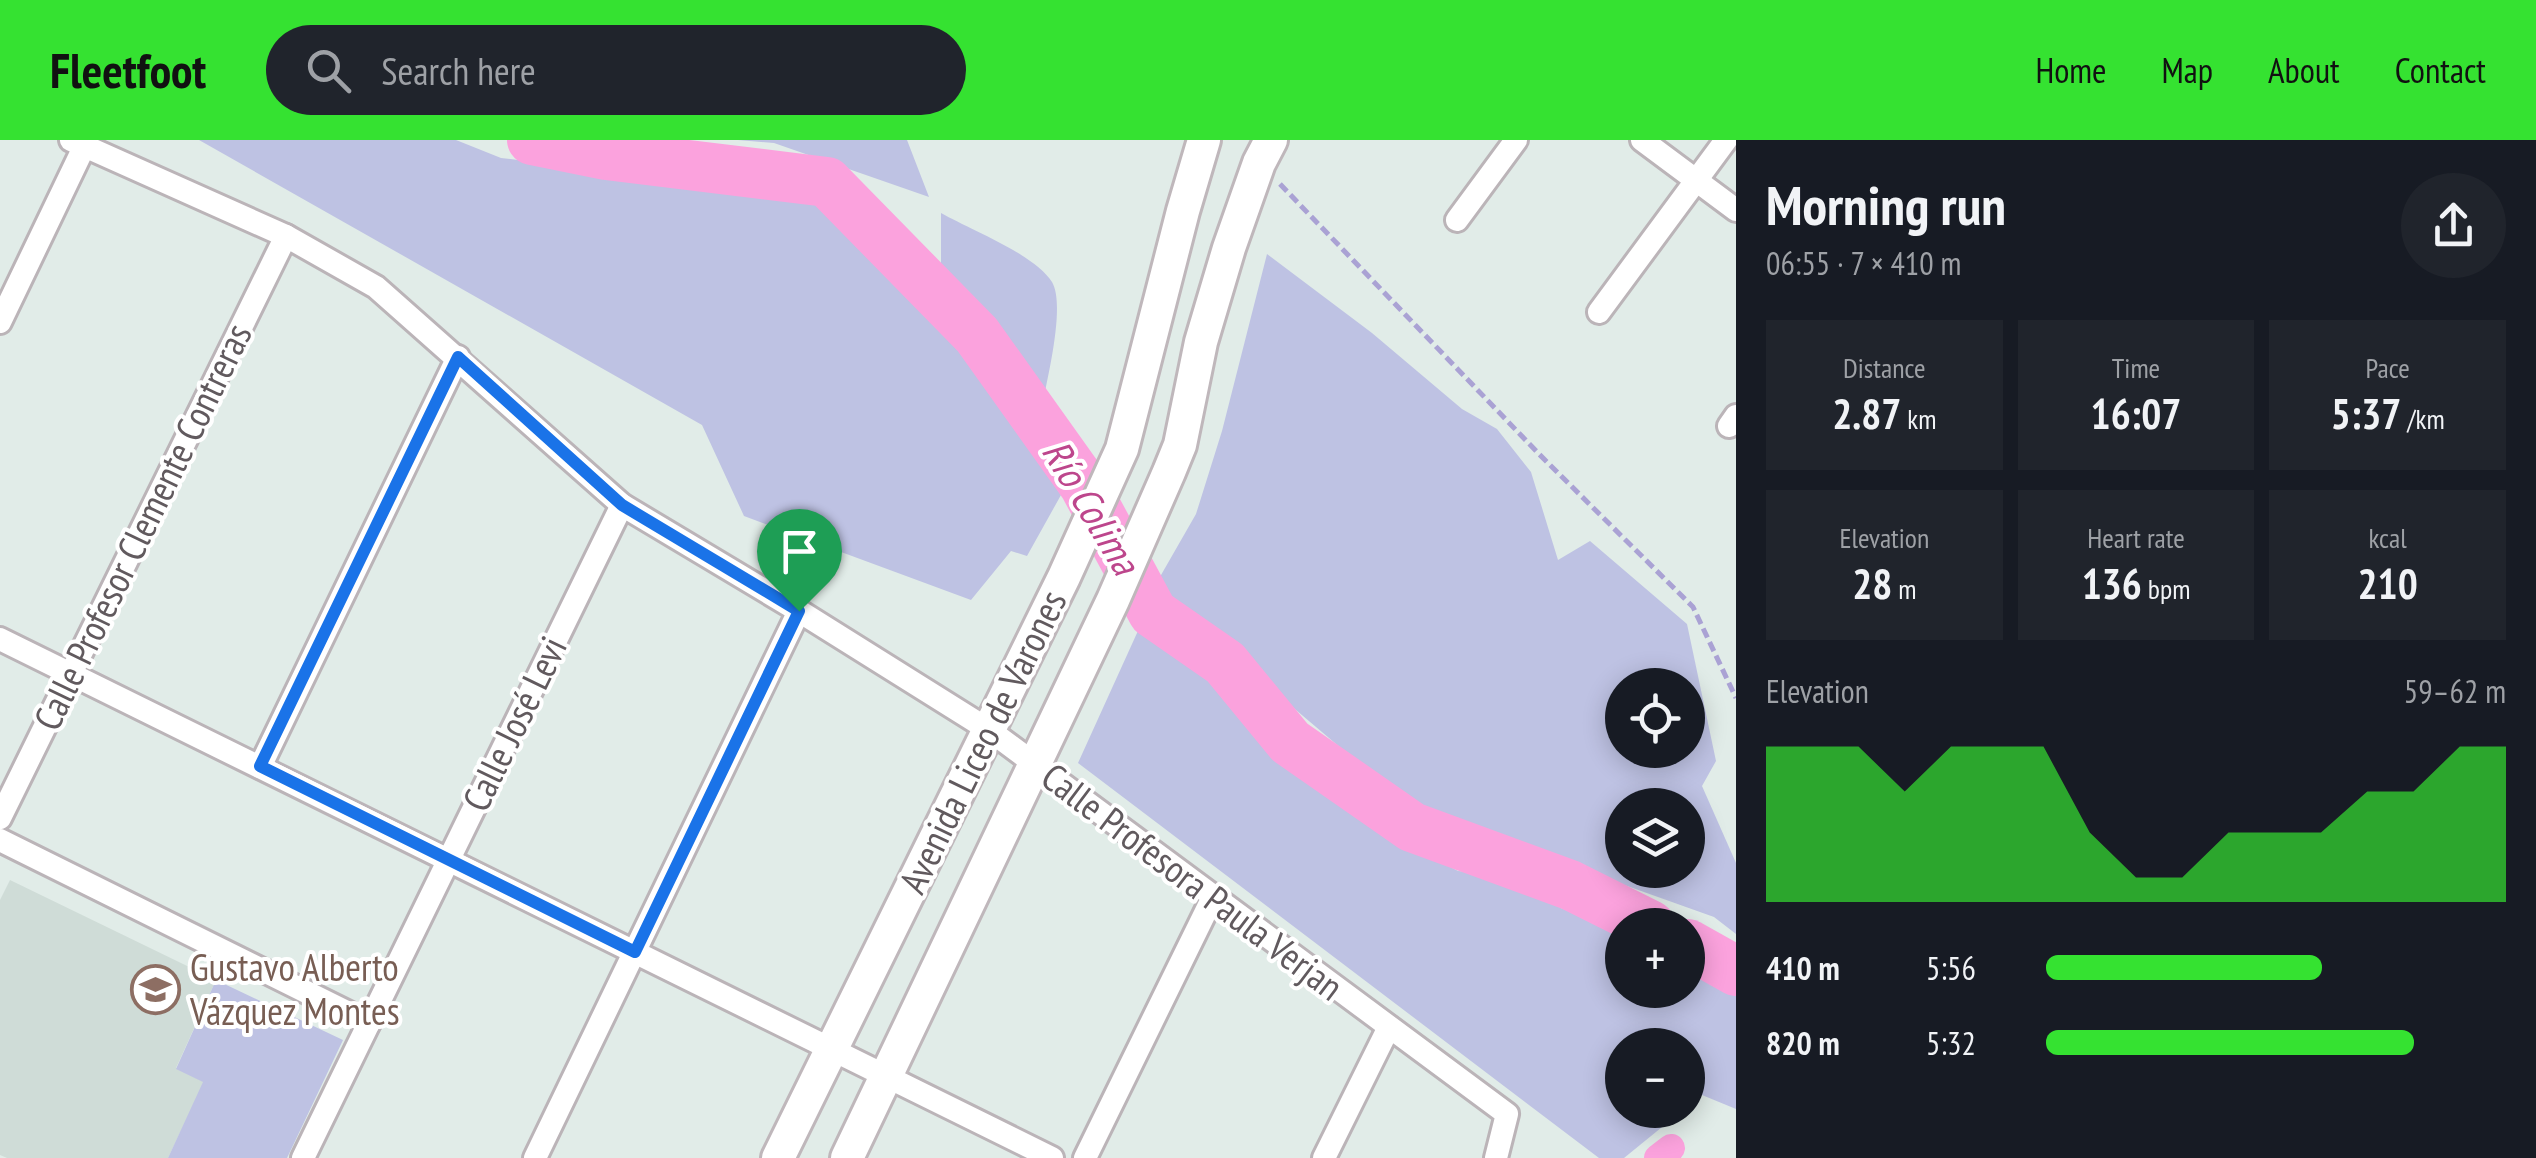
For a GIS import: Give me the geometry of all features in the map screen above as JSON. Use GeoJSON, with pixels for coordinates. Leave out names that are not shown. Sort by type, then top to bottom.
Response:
{"type":"FeatureCollection","features":[{"type":"Feature","properties":{"kind":"street","name":"Avenida Liceo de Varones"},"geometry":{"type":"LineString","coordinates":[[778,1158],[1064,578],[1122,449],[1182,211],[1204,140]]}},
{"type":"Feature","properties":{"kind":"street"},"geometry":{"type":"LineString","coordinates":[[1457,220],[1516,140]]}},
{"type":"Feature","properties":{"kind":"street"},"geometry":{"type":"LineString","coordinates":[[1642,140],[1736,210]]}},
{"type":"Feature","properties":{"kind":"street"},"geometry":{"type":"LineString","coordinates":[[1598,312],[1726,140]]}},
{"type":"Feature","properties":{"kind":"street"},"geometry":{"type":"LineString","coordinates":[[0,322],[78,144]]}},
{"type":"Feature","properties":{"kind":"street","name":"Calle Profesora Paula Verjan"},"geometry":{"type":"LineString","coordinates":[[78,144],[286,236],[376,287],[622,505],[989,730],[1507,1114],[1496,1158]]}},
{"type":"Feature","properties":{"kind":"street","name":"Avenida Liceo de Varones"},"geometry":{"type":"LineString","coordinates":[[847,1158],[1113,600],[1169,472],[1180,445],[1201,342],[1265,152]]}},
{"type":"Feature","properties":{"kind":"street","name":"Calle Profesor Clemente Contreras"},"geometry":{"type":"LineString","coordinates":[[0,818],[286,236]]}},
{"type":"Feature","properties":{"kind":"street"},"geometry":{"type":"LineString","coordinates":[[260,766],[458,357]]}},
{"type":"Feature","properties":{"kind":"street","name":"Calle José Levi"},"geometry":{"type":"LineString","coordinates":[[303,1158],[622,505]]}},
{"type":"Feature","properties":{"kind":"street"},"geometry":{"type":"LineString","coordinates":[[535,1158],[799,611]]}},
{"type":"Feature","properties":{"kind":"street"},"geometry":{"type":"LineString","coordinates":[[0,639],[1052,1158]]}},
{"type":"Feature","properties":{"kind":"street"},"geometry":{"type":"LineString","coordinates":[[0,840],[369,1023]]}},
{"type":"Feature","properties":{"kind":"street"},"geometry":{"type":"LineString","coordinates":[[1085,1158],[1214,896]]}},
{"type":"Feature","properties":{"kind":"street"},"geometry":{"type":"LineString","coordinates":[[1324,1158],[1388,1028]]}},
{"type":"Feature","properties":{"kind":"path"},"geometry":{"type":"LineString","coordinates":[[1265,152],[1539,454],[1693,607],[1736,698]]}},
{"type":"Feature","properties":{"kind":"shaded area"},"geometry":{"type":"Polygon","coordinates":[[[199,140],[456,140],[501,158],[812,195],[952,332],[1061,495],[1027,556],[1011,551],[971,600],[744,516],[702,425],[199,140]]]}},
{"type":"Feature","properties":{"kind":"shaded area"},"geometry":{"type":"Polygon","coordinates":[[[738,140],[907,140],[929,197],[774,143],[738,140]]]}},
{"type":"Feature","properties":{"kind":"shaded area"},"geometry":{"type":"Polygon","coordinates":[[[941,213],[1017,252],[1052,282],[1056,321],[1044,397],[941,286],[941,213]]]}},
{"type":"Feature","properties":{"kind":"shaded area"},"geometry":{"type":"Polygon","coordinates":[[[1267,254],[1372,333],[1462,409],[1497,429],[1531,472],[1558,560],[1590,541],[1687,624],[1696,668],[1605,668],[1605,768],[1705,768],[1705,709],[1716,761],[1703,788],[1605,788],[1605,878],[1414,810],[1153,589],[1196,514],[1222,431],[1267,254]]]}},
{"type":"Feature","properties":{"kind":"shaded area"},"geometry":{"type":"Polygon","coordinates":[[[1142,622],[1203,658],[1261,739],[1369,824],[1458,871],[1504,875],[1561,908],[1605,926],[1605,1008],[1705,1008],[1705,968],[1736,993],[1736,1109],[1705,1096],[1705,1028],[1605,1028],[1605,1128],[1661,1128],[1624,1158],[1599,1158],[1078,763],[1142,622]]]}},
{"type":"Feature","properties":{"kind":"shaded area"},"geometry":{"type":"Polygon","coordinates":[[[1705,793],[1736,863],[1736,934],[1705,914],[1705,908],[1689,908],[1633,888],[1705,888],[1705,793]]]}},
{"type":"Feature","properties":{"kind":"shaded area"},"geometry":{"type":"Polygon","coordinates":[[[10,880],[216,980],[176,1068],[204,1082],[168,1158],[0,1155],[0,900],[10,880]]]}},
{"type":"Feature","properties":{"kind":"shaded area"},"geometry":{"type":"Polygon","coordinates":[[[216,980],[343,1040],[287,1158],[168,1158],[203,1082],[176,1069],[216,980]]]}},
{"type":"Feature","properties":{"kind":"waterway","name":"Río Colima"},"geometry":{"type":"LineString","coordinates":[[532,140],[606,155],[827,182],[977,335],[1084,485],[1153,613],[1225,663],[1290,742],[1412,827],[1570,885],[1616,908]]}},
{"type":"Feature","properties":{"kind":"waterway","name":"Río Colima"},"geometry":{"type":"LineString","coordinates":[[1705,954],[1736,971]]}},
{"type":"Feature","properties":{"kind":"waterway"},"geometry":{"type":"LineString","coordinates":[[1658,1158],[1671,1148]]}},
{"type":"Feature","properties":{"kind":"place","name":"Gustavo Alberto Vázquez Montes"},"geometry":{"type":"Point","coordinates":[155,990]}},
{"type":"Feature","properties":{"kind":"route"},"geometry":{"type":"LineString","coordinates":[[458,357],[622,505],[799,611],[635,952],[260,766],[458,357]]}}]}
